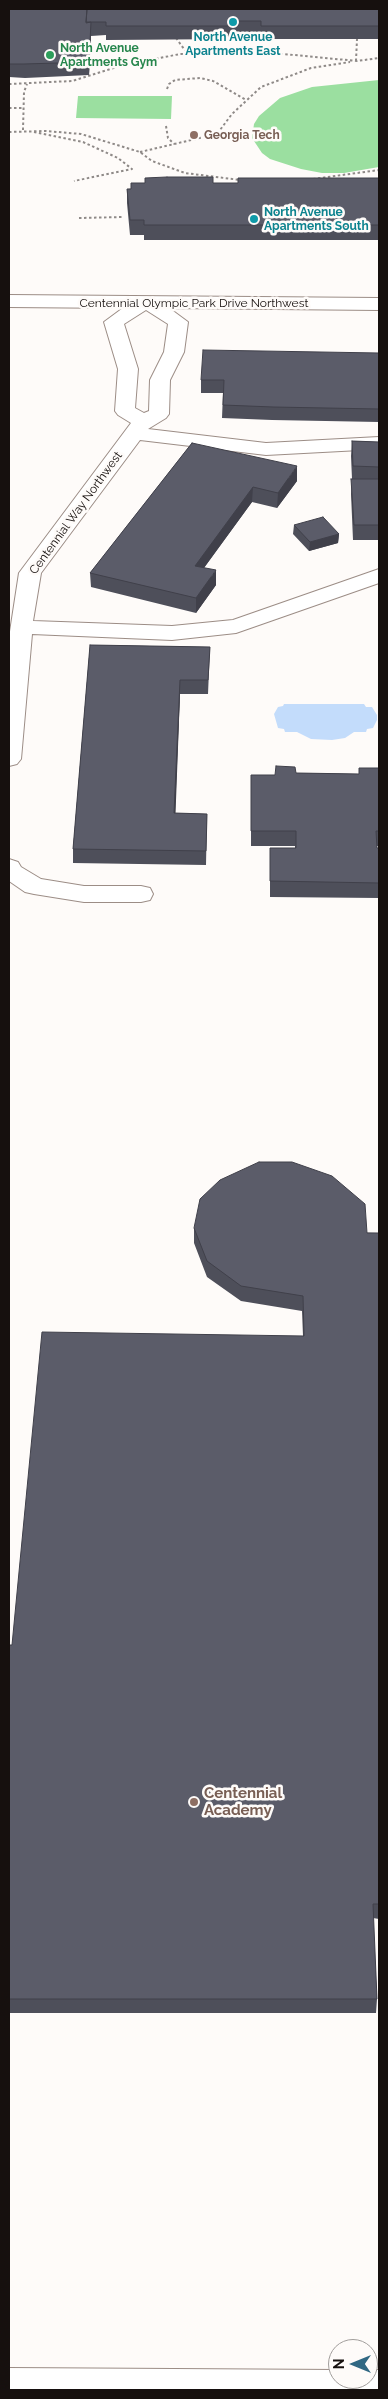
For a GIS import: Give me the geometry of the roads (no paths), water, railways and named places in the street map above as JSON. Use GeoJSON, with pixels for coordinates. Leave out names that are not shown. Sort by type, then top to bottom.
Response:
{"type":"FeatureCollection","features":[{"type":"Feature","properties":{"kind":"street","name":"Centennial Olympic Park Drive Northwest"},"geometry":{"type":"LineString","coordinates":[[9,301],[379,304]]}},
{"type":"Feature","properties":{"kind":"street"},"geometry":{"type":"LineString","coordinates":[[128,369],[163,371],[174,352],[178,322],[146,302],[114,322],[128,369],[125,411],[139,427],[266,449],[379,443]]}},
{"type":"Feature","properties":{"kind":"street","name":"Centennial Way Northwest"},"geometry":{"type":"LineString","coordinates":[[9,759],[21,627],[30,573],[139,427],[158,414],[163,371]]}},
{"type":"Feature","properties":{"kind":"street"},"geometry":{"type":"LineString","coordinates":[[21,627],[172,633],[236,626],[379,576]]}},
{"type":"Feature","properties":{"kind":"street"},"geometry":{"type":"LineString","coordinates":[[9,867],[12,872],[34,886],[84,894],[141,894]]}},
{"type":"Feature","properties":{"kind":"street"},"geometry":{"type":"LineString","coordinates":[[9,2387],[379,2389]]}},
{"type":"Feature","properties":{"kind":"water"},"geometry":{"type":"Polygon","coordinates":[[[284,704],[364,704],[366,707],[372,707],[377,715],[377,720],[373,728],[367,729],[366,732],[354,732],[345,738],[332,740],[311,739],[297,732],[285,732],[284,729],[278,728],[274,714],[278,707],[284,704]]]}},
{"type":"Feature","properties":{"kind":"place","name":"North Avenue Apartments East"},"geometry":{"type":"Point","coordinates":[233,22]}},
{"type":"Feature","properties":{"kind":"place","name":"North Avenue Apartments Gym"},"geometry":{"type":"Point","coordinates":[50,55]}},
{"type":"Feature","properties":{"kind":"place","name":"Georgia Tech"},"geometry":{"type":"Point","coordinates":[194,135]}},
{"type":"Feature","properties":{"kind":"place","name":"North Avenue Apartments South"},"geometry":{"type":"Point","coordinates":[254,219]}},
{"type":"Feature","properties":{"kind":"place","name":"Centennial Academy"},"geometry":{"type":"Point","coordinates":[194,1802]}}]}
